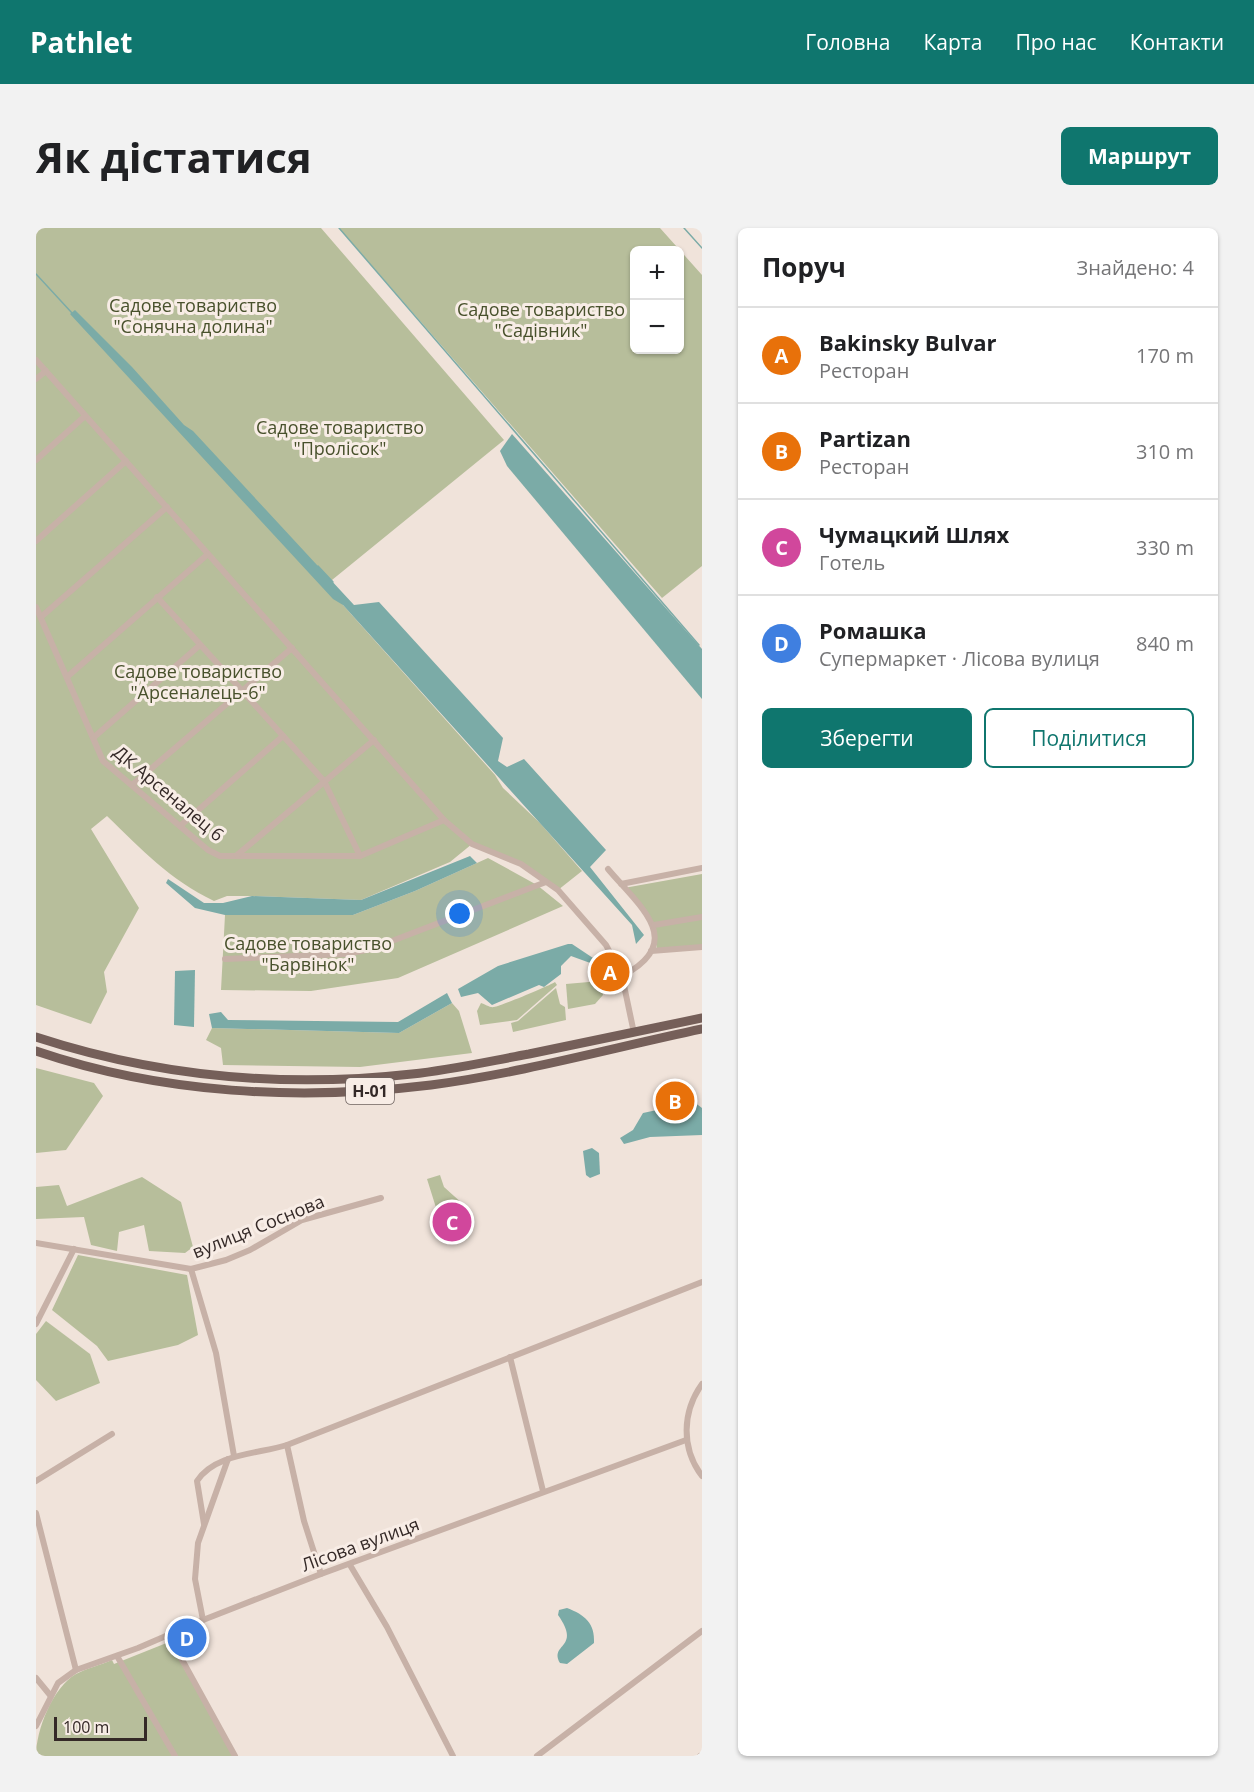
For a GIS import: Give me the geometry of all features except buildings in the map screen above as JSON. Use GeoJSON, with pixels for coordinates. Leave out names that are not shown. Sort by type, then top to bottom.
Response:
{"type":"FeatureCollection","features":[{"type":"Feature","properties":{"kind":"main road","name":"Н-01"},"geometry":{"type":"LineString","coordinates":[[36,1037],[80,1052],[170,1069],[246,1078],[323,1080],[414,1074],[702,1018]]}},
{"type":"Feature","properties":{"kind":"main road","name":"Н-01"},"geometry":{"type":"LineString","coordinates":[[36,1051],[108,1072],[150,1080],[222,1089],[325,1094],[421,1086],[473,1078],[702,1029]]}},
{"type":"Feature","properties":{"kind":"street"},"geometry":{"type":"LineString","coordinates":[[36,360],[444,820],[472,844],[521,864],[558,890],[606,945],[622,976],[634,1033]]}},
{"type":"Feature","properties":{"kind":"street"},"geometry":{"type":"LineString","coordinates":[[36,379],[46,371]]}},
{"type":"Feature","properties":{"kind":"street"},"geometry":{"type":"LineString","coordinates":[[36,460],[86,416]]}},
{"type":"Feature","properties":{"kind":"street"},"geometry":{"type":"LineString","coordinates":[[36,541],[126,461]]}},
{"type":"Feature","properties":{"kind":"street"},"geometry":{"type":"LineString","coordinates":[[41,617],[167,507]]}},
{"type":"Feature","properties":{"kind":"street"},"geometry":{"type":"LineString","coordinates":[[67,677],[208,554]]}},
{"type":"Feature","properties":{"kind":"street"},"geometry":{"type":"LineString","coordinates":[[157,597],[324,781],[360,856]]}},
{"type":"Feature","properties":{"kind":"street","name":"ДК Арсеналец 6"},"geometry":{"type":"LineString","coordinates":[[36,607],[103,761],[208,850],[220,856],[360,856],[444,820]]}},
{"type":"Feature","properties":{"kind":"street"},"geometry":{"type":"LineString","coordinates":[[93,738],[200,645]]}},
{"type":"Feature","properties":{"kind":"street"},"geometry":{"type":"LineString","coordinates":[[132,785],[292,648]]}},
{"type":"Feature","properties":{"kind":"street"},"geometry":{"type":"LineString","coordinates":[[180,826],[283,736]]}},
{"type":"Feature","properties":{"kind":"street"},"geometry":{"type":"LineString","coordinates":[[237,856],[374,740]]}},
{"type":"Feature","properties":{"kind":"street"},"geometry":{"type":"LineString","coordinates":[[621,884],[702,868]]}},
{"type":"Feature","properties":{"kind":"street"},"geometry":{"type":"LineString","coordinates":[[608,869],[654,925],[657,939],[651,951],[630,972],[622,976]]}},
{"type":"Feature","properties":{"kind":"street"},"geometry":{"type":"LineString","coordinates":[[225,959],[346,954],[370,949],[546,882]]}},
{"type":"Feature","properties":{"kind":"street"},"geometry":{"type":"LineString","coordinates":[[654,925],[702,917]]}},
{"type":"Feature","properties":{"kind":"street"},"geometry":{"type":"LineString","coordinates":[[651,951],[702,947]]}},
{"type":"Feature","properties":{"kind":"street","name":"вулиця Соснова"},"geometry":{"type":"LineString","coordinates":[[231,1457],[216,1353],[192,1269],[226,1260],[250,1250],[303,1220],[381,1198]]}},
{"type":"Feature","properties":{"kind":"street"},"geometry":{"type":"LineString","coordinates":[[36,1243],[192,1269]]}},
{"type":"Feature","properties":{"kind":"street"},"geometry":{"type":"LineString","coordinates":[[36,1324],[74,1249]]}},
{"type":"Feature","properties":{"kind":"street"},"geometry":{"type":"LineString","coordinates":[[204,1524],[197,1481],[231,1457],[287,1445],[702,1282]]}},
{"type":"Feature","properties":{"kind":"street"},"geometry":{"type":"LineString","coordinates":[[510,1357],[543,1491]]}},
{"type":"Feature","properties":{"kind":"street"},"geometry":{"type":"LineString","coordinates":[[702,1384],[693,1399],[686,1440],[689,1455],[702,1476]]}},
{"type":"Feature","properties":{"kind":"street"},"geometry":{"type":"LineString","coordinates":[[36,1480],[112,1434]]}},
{"type":"Feature","properties":{"kind":"street","name":"Лісова вулиця"},"geometry":{"type":"LineString","coordinates":[[36,1726],[58,1683],[76,1670],[117,1656],[321,1574],[686,1440]]}},
{"type":"Feature","properties":{"kind":"street"},"geometry":{"type":"LineString","coordinates":[[287,1445],[304,1521],[321,1574]]}},
{"type":"Feature","properties":{"kind":"street"},"geometry":{"type":"LineString","coordinates":[[203,1620],[194,1569],[204,1524],[231,1457]]}},
{"type":"Feature","properties":{"kind":"street"},"geometry":{"type":"LineString","coordinates":[[36,1513],[76,1670]]}},
{"type":"Feature","properties":{"kind":"street"},"geometry":{"type":"LineString","coordinates":[[350,1565],[387,1627],[453,1756]]}},
{"type":"Feature","properties":{"kind":"street"},"geometry":{"type":"LineString","coordinates":[[537,1756],[702,1631]]}},
{"type":"Feature","properties":{"kind":"street"},"geometry":{"type":"LineString","coordinates":[[168,1636],[236,1756]]}},
{"type":"Feature","properties":{"kind":"street"},"geometry":{"type":"LineString","coordinates":[[117,1656],[175,1756]]}},
{"type":"Feature","properties":{"kind":"street"},"geometry":{"type":"LineString","coordinates":[[36,1678],[50,1695]]}},
{"type":"Feature","properties":{"kind":"green space","name":"Садове товариство \"Арсеналець-6\""},"geometry":{"type":"Polygon","coordinates":[[[36,228],[321,228],[504,440],[332,580],[343,605],[495,775],[503,788],[540,823],[582,871],[558,890],[521,864],[472,844],[450,862],[361,900],[227,896],[214,901],[170,873],[144,852],[107,816],[91,829],[139,908],[104,972],[107,992],[91,1024],[36,1005],[36,228]]]}},
{"type":"Feature","properties":{"kind":"green space","name":"Садове товариство \"Садівник\""},"geometry":{"type":"Polygon","coordinates":[[[339,228],[660,228],[676,246],[630,246],[630,354],[684,354],[684,255],[702,275],[702,566],[662,598],[339,228]]]}},
{"type":"Feature","properties":{"kind":"green space","name":"Садове товариство \"Барвінок\""},"geometry":{"type":"Polygon","coordinates":[[[488,858],[537,885],[563,906],[398,978],[311,991],[221,990],[225,915],[353,915],[415,891],[488,858]]]}},
{"type":"Feature","properties":{"kind":"green space"},"geometry":{"type":"Polygon","coordinates":[[[702,874],[702,949],[657,951],[654,925],[624,888],[702,874]]]}},
{"type":"Feature","properties":{"kind":"green space"},"geometry":{"type":"Polygon","coordinates":[[[600,981],[603,995],[595,1004],[568,1009],[566,984],[600,981]]]}},
{"type":"Feature","properties":{"kind":"green space"},"geometry":{"type":"Polygon","coordinates":[[[555,982],[557,985],[517,1020],[480,1025],[477,1011],[481,1003],[491,1007],[498,1006],[555,982]]]}},
{"type":"Feature","properties":{"kind":"green space"},"geometry":{"type":"Polygon","coordinates":[[[556,988],[560,1004],[565,1007],[566,1020],[513,1032],[511,1023],[518,1021],[556,988]]]}},
{"type":"Feature","properties":{"kind":"green space"},"geometry":{"type":"Polygon","coordinates":[[[452,1003],[459,1011],[472,1053],[360,1067],[223,1065],[221,1048],[206,1040],[212,1028],[399,1033],[452,1003]]]}},
{"type":"Feature","properties":{"kind":"green space"},"geometry":{"type":"Polygon","coordinates":[[[36,1068],[94,1083],[103,1096],[66,1150],[36,1153],[36,1068]]]}},
{"type":"Feature","properties":{"kind":"green space"},"geometry":{"type":"Polygon","coordinates":[[[440,1175],[444,1187],[464,1205],[438,1214],[427,1179],[440,1175]]]}},
{"type":"Feature","properties":{"kind":"green space"},"geometry":{"type":"Polygon","coordinates":[[[142,1177],[181,1202],[193,1247],[185,1253],[149,1251],[144,1225],[119,1232],[117,1251],[91,1245],[84,1217],[36,1219],[36,1187],[59,1185],[67,1206],[142,1177]]]}},
{"type":"Feature","properties":{"kind":"green space"},"geometry":{"type":"Polygon","coordinates":[[[78,1255],[187,1275],[198,1335],[178,1345],[108,1361],[97,1346],[52,1310],[78,1255]]]}},
{"type":"Feature","properties":{"kind":"green space"},"geometry":{"type":"Polygon","coordinates":[[[46,1321],[90,1354],[100,1383],[56,1401],[36,1380],[36,1334],[46,1321]]]}},
{"type":"Feature","properties":{"kind":"green space"},"geometry":{"type":"Polygon","coordinates":[[[169,1642],[234,1756],[36,1756],[39,1734],[47,1710],[68,1680],[85,1670],[112,1660],[114,1664],[169,1642]]]}},
{"type":"Feature","properties":{"kind":"water"},"geometry":{"type":"Polygon","coordinates":[[[75,310],[132,367],[184,425],[193,431],[354,605],[379,602],[503,738],[498,761],[507,767],[524,759],[606,850],[590,867],[644,935],[636,944],[632,925],[343,605],[333,599],[70,314],[75,310]]]}},
{"type":"Feature","properties":{"kind":"water"},"geometry":{"type":"Polygon","coordinates":[[[512,434],[702,649],[702,699],[507,466],[500,451],[512,434]]]}},
{"type":"Feature","properties":{"kind":"water"},"geometry":{"type":"Polygon","coordinates":[[[470,856],[477,863],[415,891],[353,915],[225,915],[195,908],[166,883],[168,879],[204,903],[223,903],[252,896],[361,900],[470,856]]]}},
{"type":"Feature","properties":{"kind":"water"},"geometry":{"type":"Polygon","coordinates":[[[572,944],[596,960],[611,961],[613,967],[604,968],[571,956],[561,966],[561,974],[544,987],[539,985],[492,1005],[478,993],[461,997],[458,989],[498,966],[572,944]]]}},
{"type":"Feature","properties":{"kind":"water"},"geometry":{"type":"Polygon","coordinates":[[[195,970],[194,1027],[174,1025],[175,971],[195,970]]]}},
{"type":"Feature","properties":{"kind":"water"},"geometry":{"type":"Polygon","coordinates":[[[447,993],[452,1003],[399,1033],[212,1028],[209,1014],[221,1012],[228,1020],[398,1022],[447,993]]]}},
{"type":"Feature","properties":{"kind":"water"},"geometry":{"type":"Polygon","coordinates":[[[694,1102],[702,1108],[702,1135],[650,1137],[624,1144],[620,1138],[633,1130],[643,1113],[694,1102]]]}},
{"type":"Feature","properties":{"kind":"water"},"geometry":{"type":"Polygon","coordinates":[[[592,1148],[599,1153],[600,1174],[590,1178],[586,1175],[583,1151],[592,1148]]]}},
{"type":"Feature","properties":{"kind":"water"},"geometry":{"type":"Polygon","coordinates":[[[567,1608],[588,1621],[593,1630],[594,1643],[567,1664],[560,1663],[558,1657],[558,1652],[567,1634],[558,1615],[559,1610],[567,1608]]]}},
{"type":"Feature","properties":{"kind":"waterway"},"geometry":{"type":"LineString","coordinates":[[339,228],[699,645]]}},
{"type":"Feature","properties":{"kind":"waterway"},"geometry":{"type":"LineString","coordinates":[[684,228],[702,248]]}},
{"type":"Feature","properties":{"kind":"waterway"},"geometry":{"type":"LineString","coordinates":[[36,274],[72,313]]}},
{"type":"Feature","properties":{"kind":"waterway"},"geometry":{"type":"LineString","coordinates":[[318,566],[333,582]]}},
{"type":"Feature","properties":{"kind":"place","name":"Bakinsky Bulvar"},"geometry":{"type":"Point","coordinates":[610,972]}},
{"type":"Feature","properties":{"kind":"place","name":"Partizan"},"geometry":{"type":"Point","coordinates":[675,1101]}},
{"type":"Feature","properties":{"kind":"place","name":"Чумацкий Шлях"},"geometry":{"type":"Point","coordinates":[452,1222]}},
{"type":"Feature","properties":{"kind":"place","name":"Ромашка"},"geometry":{"type":"Point","coordinates":[187,1638]}},
{"type":"Feature","properties":{"kind":"park label","name":"Садове товариство \"Сонячна долина\""},"geometry":{"type":"Point","coordinates":[193,316]}},
{"type":"Feature","properties":{"kind":"park label","name":"Садове товариство \"Пролісок\""},"geometry":{"type":"Point","coordinates":[340,437]}}]}
